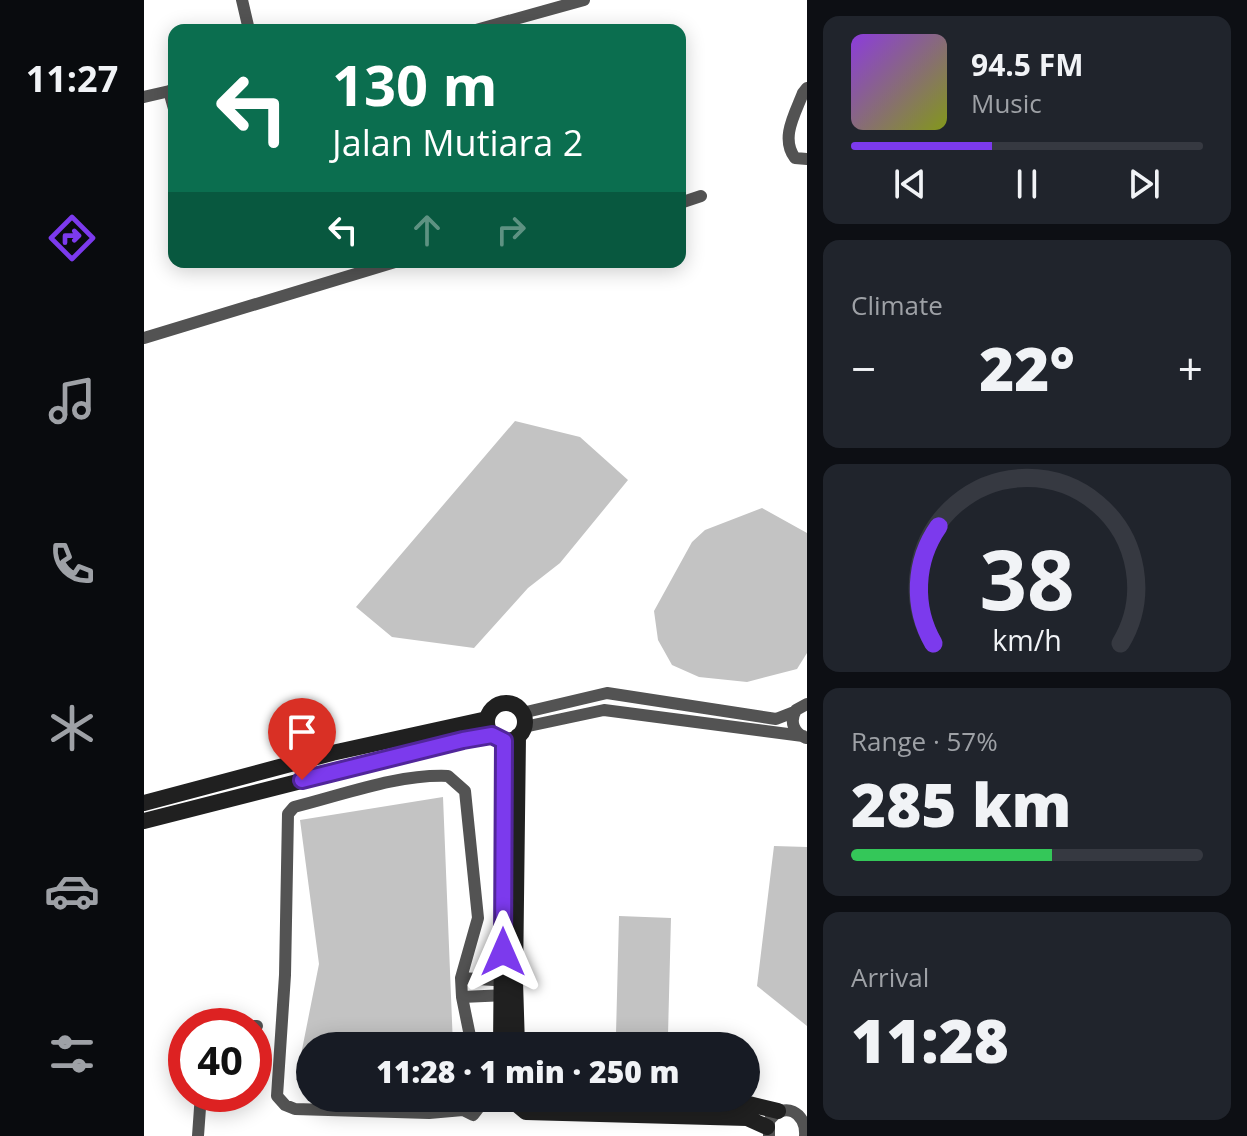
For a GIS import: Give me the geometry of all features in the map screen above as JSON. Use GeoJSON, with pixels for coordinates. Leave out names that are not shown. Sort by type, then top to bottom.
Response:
{"type":"FeatureCollection","features":[{"type":"Feature","properties":{"kind":"street"},"geometry":{"type":"LineString","coordinates":[[242,0],[248,24]]}},
{"type":"Feature","properties":{"kind":"street"},"geometry":{"type":"LineString","coordinates":[[498,24],[584,0]]}},
{"type":"Feature","properties":{"kind":"street"},"geometry":{"type":"LineString","coordinates":[[807,88],[787,139],[789,150],[795,158],[807,159]]}},
{"type":"Feature","properties":{"kind":"street"},"geometry":{"type":"LineString","coordinates":[[144,97],[168,91]]}},
{"type":"Feature","properties":{"kind":"street"},"geometry":{"type":"LineString","coordinates":[[686,201],[701,196]]}},
{"type":"Feature","properties":{"kind":"street"},"geometry":{"type":"LineString","coordinates":[[144,338],[375,268]]}},
{"type":"Feature","properties":{"kind":"street"},"geometry":{"type":"LineString","coordinates":[[144,821],[508,728],[607,693],[776,719],[807,704]]}},
{"type":"Feature","properties":{"kind":"street"},"geometry":{"type":"LineString","coordinates":[[144,803],[332,753],[508,728],[604,710],[805,737]]}},
{"type":"Feature","properties":{"kind":"street"},"geometry":{"type":"LineString","coordinates":[[794,712],[793,727],[805,737]]}},
{"type":"Feature","properties":{"kind":"street"},"geometry":{"type":"LineString","coordinates":[[508,728],[509,988],[515,1032]]}},
{"type":"Feature","properties":{"kind":"street"},"geometry":{"type":"LineString","coordinates":[[296,1109],[285,1105],[277,1096],[285,975],[288,814],[294,807],[379,785],[435,775],[448,776],[465,791],[478,918],[461,978],[469,1032]]}},
{"type":"Feature","properties":{"kind":"street"},"geometry":{"type":"LineString","coordinates":[[461,978],[509,988]]}},
{"type":"Feature","properties":{"kind":"street"},"geometry":{"type":"LineString","coordinates":[[462,997],[509,988]]}},
{"type":"Feature","properties":{"kind":"street"},"geometry":{"type":"LineString","coordinates":[[503,1032],[509,988]]}},
{"type":"Feature","properties":{"kind":"street"},"geometry":{"type":"LineString","coordinates":[[760,1107],[778,1111],[791,1109],[802,1116],[807,1128],[805,1136]]}},
{"type":"Feature","properties":{"kind":"street"},"geometry":{"type":"LineString","coordinates":[[526,1112],[747,1118],[768,1132],[769,1121],[778,1111]]}},
{"type":"Feature","properties":{"kind":"street"},"geometry":{"type":"LineString","coordinates":[[198,1136],[200,1112]]}},
{"type":"Feature","properties":{"kind":"street"},"geometry":{"type":"LineString","coordinates":[[396,1112],[433,1112]]}},
{"type":"Feature","properties":{"kind":"building"},"geometry":{"type":"Polygon","coordinates":[[[515,421],[580,437],[628,480],[560,563],[528,588],[474,648],[392,637],[356,607],[515,421]]]}},
{"type":"Feature","properties":{"kind":"building"},"geometry":{"type":"Polygon","coordinates":[[[762,508],[807,533],[807,653],[797,669],[747,682],[699,677],[672,665],[658,640],[654,611],[692,542],[705,530],[762,508]]]}},
{"type":"Feature","properties":{"kind":"building"},"geometry":{"type":"Polygon","coordinates":[[[443,797],[452,1032],[306,1032],[319,964],[300,820],[443,797]]]}},
{"type":"Feature","properties":{"kind":"building"},"geometry":{"type":"Polygon","coordinates":[[[774,846],[807,847],[807,1026],[757,986],[774,846]]]}},
{"type":"Feature","properties":{"kind":"building"},"geometry":{"type":"Polygon","coordinates":[[[619,916],[671,918],[668,1032],[616,1032],[619,916]]]}},
{"type":"Feature","properties":{"kind":"route"},"geometry":{"type":"LineString","coordinates":[[302,780],[463,740],[492,735],[504,741],[503,952]]}}]}
